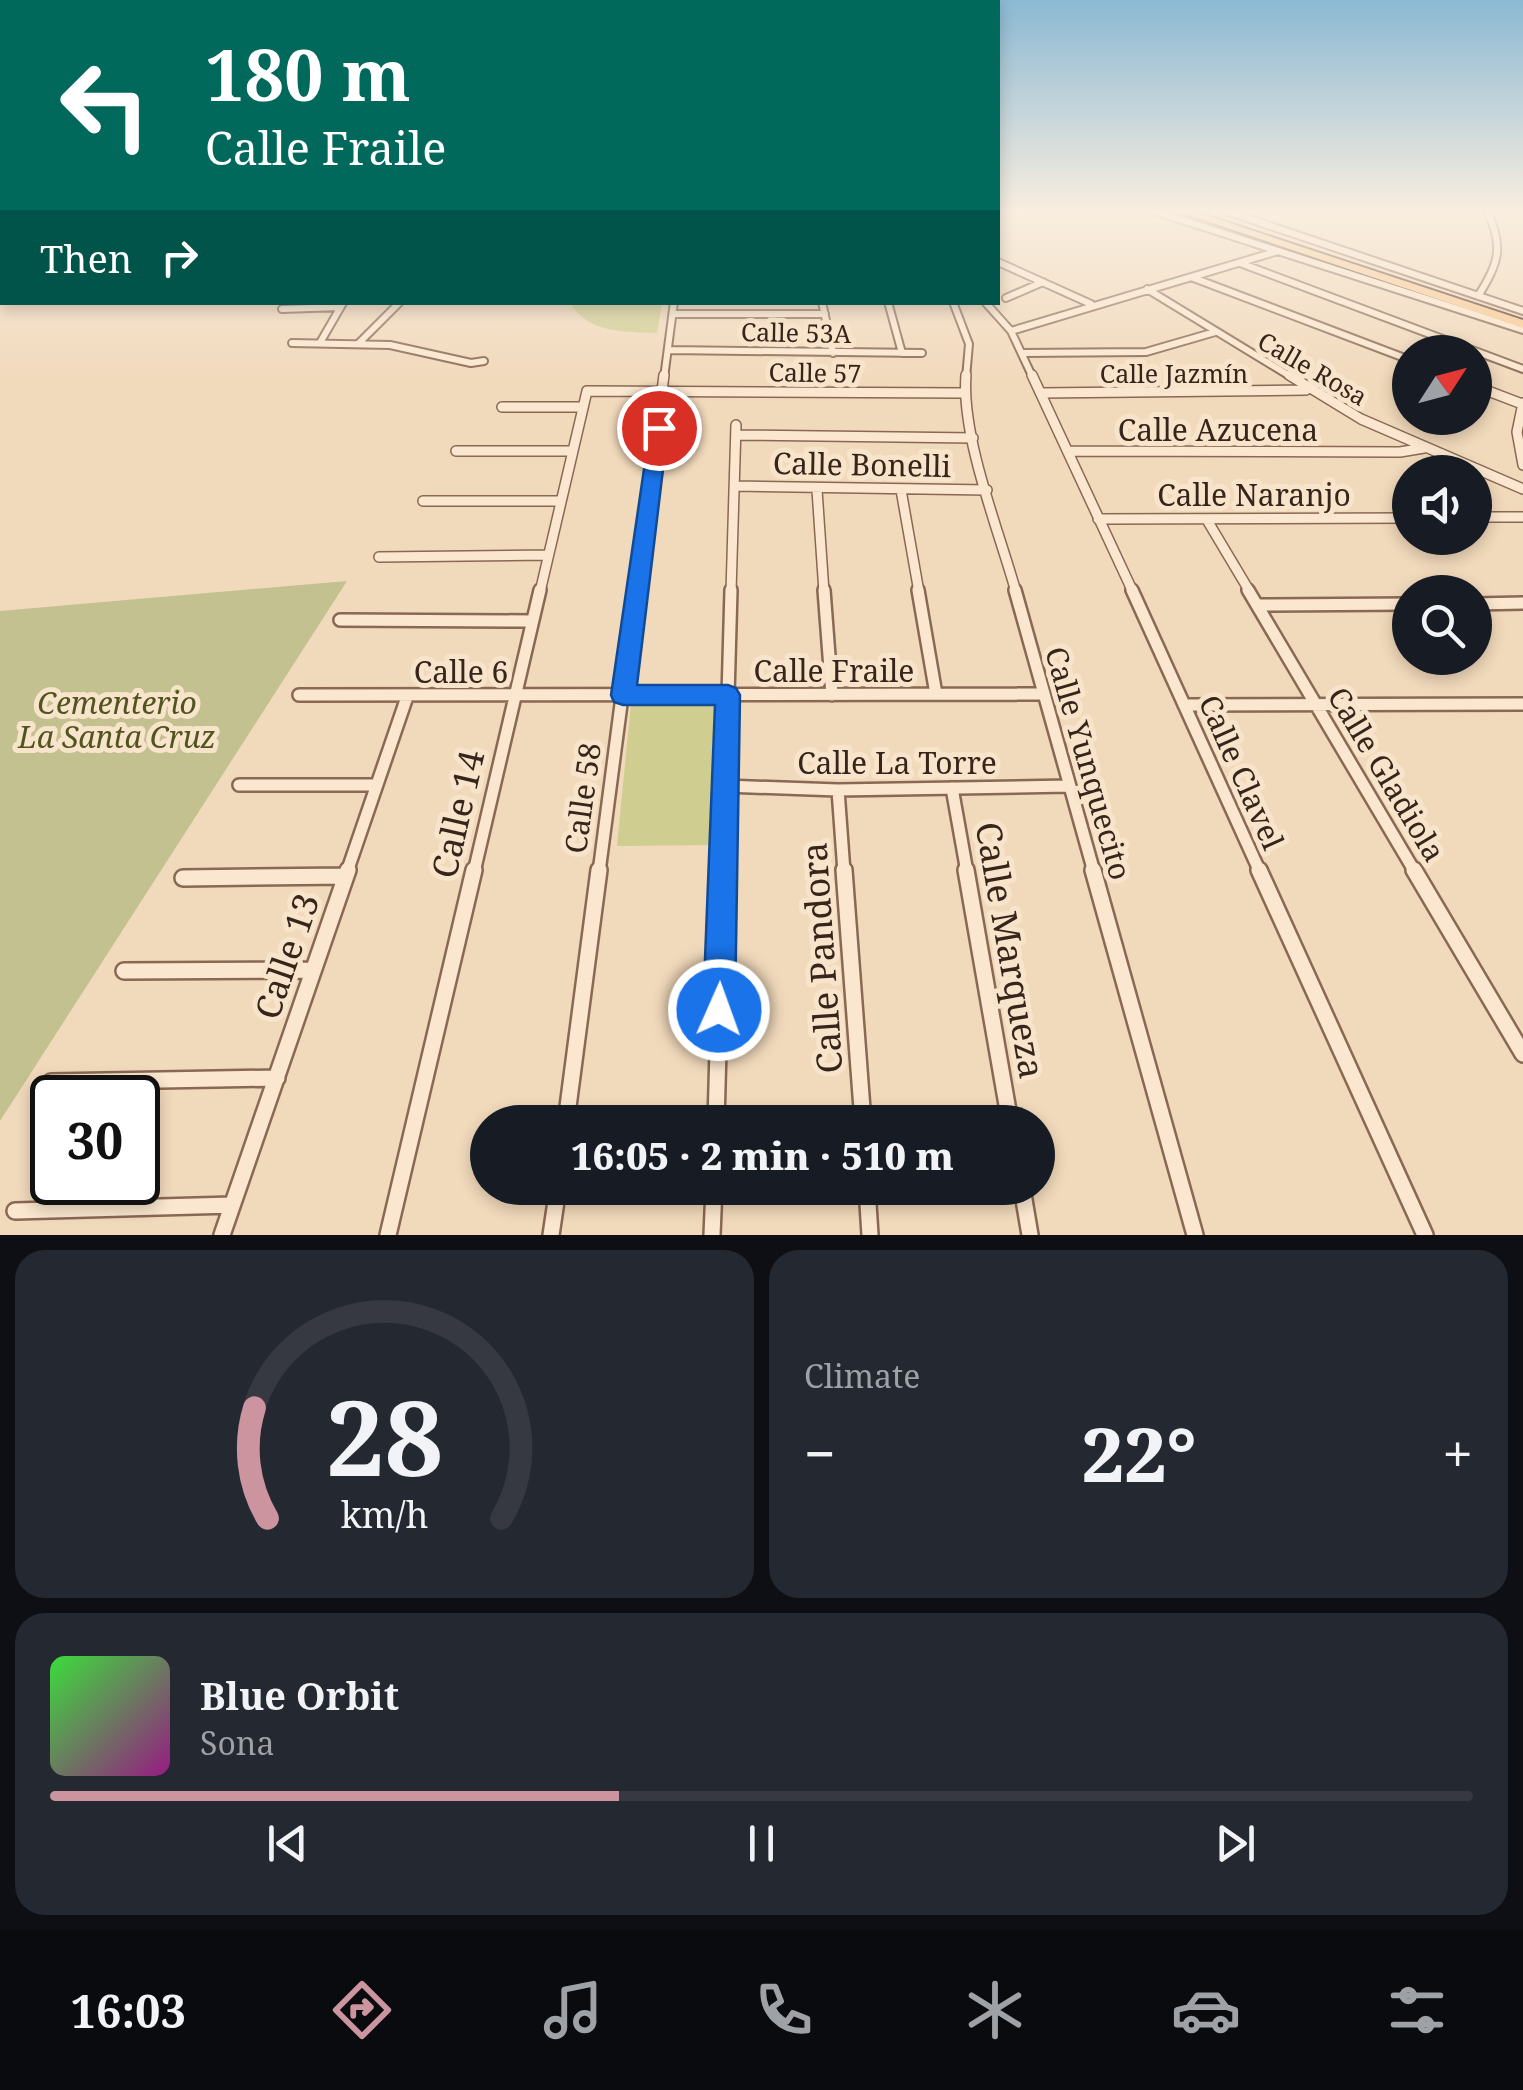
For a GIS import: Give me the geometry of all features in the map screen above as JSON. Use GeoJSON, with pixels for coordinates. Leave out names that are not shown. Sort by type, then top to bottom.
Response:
{"type":"FeatureCollection","features":[{"type":"Feature","properties":{"kind":"main road"},"geometry":{"type":"LineString","coordinates":[[1355,269],[1523,321]]}},
{"type":"Feature","properties":{"kind":"main road"},"geometry":{"type":"LineString","coordinates":[[1371,269],[1523,321]]}},
{"type":"Feature","properties":{"kind":"street"},"geometry":{"type":"LineString","coordinates":[[1012,269],[1092,305]]}},
{"type":"Feature","properties":{"kind":"street"},"geometry":{"type":"LineString","coordinates":[[1011,331],[1220,269]]}},
{"type":"Feature","properties":{"kind":"street"},"geometry":{"type":"LineString","coordinates":[[1255,269],[1523,369]]}},
{"type":"Feature","properties":{"kind":"street"},"geometry":{"type":"LineString","coordinates":[[1340,269],[1523,321]]}},
{"type":"Feature","properties":{"kind":"street"},"geometry":{"type":"LineString","coordinates":[[1397,269],[1478,296],[1523,321]]}},
{"type":"Feature","properties":{"kind":"street"},"geometry":{"type":"LineString","coordinates":[[1478,296],[1496,269]]}},
{"type":"Feature","properties":{"kind":"street"},"geometry":{"type":"LineString","coordinates":[[1190,277],[1392,353]]}},
{"type":"Feature","properties":{"kind":"street"},"geometry":{"type":"LineString","coordinates":[[1006,298],[1044,282]]}},
{"type":"Feature","properties":{"kind":"street","name":"Calle Rosa"},"geometry":{"type":"LineString","coordinates":[[1146,289],[1306,390],[1425,448],[1523,489]]}},
{"type":"Feature","properties":{"kind":"street"},"geometry":{"type":"LineString","coordinates":[[322,341],[342,305]]}},
{"type":"Feature","properties":{"kind":"street"},"geometry":{"type":"LineString","coordinates":[[282,309],[342,305]]}},
{"type":"Feature","properties":{"kind":"street"},"geometry":{"type":"LineString","coordinates":[[359,343],[397,305]]}},
{"type":"Feature","properties":{"kind":"street"},"geometry":{"type":"LineString","coordinates":[[758,305],[759,314]]}},
{"type":"Feature","properties":{"kind":"street"},"geometry":{"type":"LineString","coordinates":[[823,305],[832,353]]}},
{"type":"Feature","properties":{"kind":"street"},"geometry":{"type":"LineString","coordinates":[[889,305],[902,352]]}},
{"type":"Feature","properties":{"kind":"street","name":"Calle Yunquecito"},"geometry":{"type":"LineString","coordinates":[[954,305],[969,344],[965,393],[973,438],[1195,1235]]}},
{"type":"Feature","properties":{"kind":"street","name":"Calle Clavel"},"geometry":{"type":"LineString","coordinates":[[988,305],[1011,331],[1070,451],[1425,1235]]}},
{"type":"Feature","properties":{"kind":"street"},"geometry":{"type":"LineString","coordinates":[[674,308],[825,314]]}},
{"type":"Feature","properties":{"kind":"street","name":"Calle 58"},"geometry":{"type":"LineString","coordinates":[[568,1105],[674,308]]}},
{"type":"Feature","properties":{"kind":"street"},"geometry":{"type":"LineString","coordinates":[[1022,353],[1146,352],[1215,332]]}},
{"type":"Feature","properties":{"kind":"street"},"geometry":{"type":"LineString","coordinates":[[292,343],[390,345],[471,363],[484,360]]}},
{"type":"Feature","properties":{"kind":"street","name":"Calle 53A"},"geometry":{"type":"LineString","coordinates":[[669,350],[922,353]]}},
{"type":"Feature","properties":{"kind":"street","name":"Calle Jazmín"},"geometry":{"type":"LineString","coordinates":[[1040,393],[1306,390]]}},
{"type":"Feature","properties":{"kind":"street","name":"Calle 57"},"geometry":{"type":"LineString","coordinates":[[587,391],[965,393]]}},
{"type":"Feature","properties":{"kind":"street","name":"Calle 14"},"geometry":{"type":"LineString","coordinates":[[388,1235],[587,391]]}},
{"type":"Feature","properties":{"kind":"street"},"geometry":{"type":"LineString","coordinates":[[1492,392],[1523,404],[1517,432],[1523,466]]}},
{"type":"Feature","properties":{"kind":"street"},"geometry":{"type":"LineString","coordinates":[[502,407],[582,407]]}},
{"type":"Feature","properties":{"kind":"street"},"geometry":{"type":"LineString","coordinates":[[717,1105],[736,430],[973,438]]}},
{"type":"Feature","properties":{"kind":"street","name":"Calle Azucena"},"geometry":{"type":"LineString","coordinates":[[1070,451],[1400,452],[1425,448]]}},
{"type":"Feature","properties":{"kind":"street"},"geometry":{"type":"LineString","coordinates":[[456,451],[572,452]]}},
{"type":"Feature","properties":{"kind":"street","name":"Calle Bonelli"},"geometry":{"type":"LineString","coordinates":[[736,486],[987,490]]}},
{"type":"Feature","properties":{"kind":"street"},"geometry":{"type":"LineString","coordinates":[[817,490],[832,695]]}},
{"type":"Feature","properties":{"kind":"street"},"geometry":{"type":"LineString","coordinates":[[902,490],[936,694]]}},
{"type":"Feature","properties":{"kind":"street"},"geometry":{"type":"LineString","coordinates":[[423,501],[561,500]]}},
{"type":"Feature","properties":{"kind":"street"},"geometry":{"type":"LineString","coordinates":[[1492,517],[1523,516]]}},
{"type":"Feature","properties":{"kind":"street","name":"Calle Naranjo"},"geometry":{"type":"LineString","coordinates":[[1098,519],[1392,518]]}},
{"type":"Feature","properties":{"kind":"street","name":"Calle Gladiola"},"geometry":{"type":"LineString","coordinates":[[1207,520],[1523,1054]]}},
{"type":"Feature","properties":{"kind":"street"},"geometry":{"type":"LineString","coordinates":[[380,557],[548,556]]}},
{"type":"Feature","properties":{"kind":"street"},"geometry":{"type":"LineString","coordinates":[[1492,604],[1523,603]]}},
{"type":"Feature","properties":{"kind":"street"},"geometry":{"type":"LineString","coordinates":[[1258,605],[1392,604]]}},
{"type":"Feature","properties":{"kind":"street"},"geometry":{"type":"LineString","coordinates":[[340,620],[532,621]]}},
{"type":"Feature","properties":{"kind":"street","name":"Calle Fraile"},"geometry":{"type":"LineString","coordinates":[[623,695],[1044,694]]}},
{"type":"Feature","properties":{"kind":"street","name":"Calle 6"},"geometry":{"type":"LineString","coordinates":[[299,696],[623,695]]}},
{"type":"Feature","properties":{"kind":"street","name":"Calle 13"},"geometry":{"type":"LineString","coordinates":[[222,1235],[407,697]]}},
{"type":"Feature","properties":{"kind":"street"},"geometry":{"type":"LineString","coordinates":[[1184,706],[1523,704]]}},
{"type":"Feature","properties":{"kind":"street"},"geometry":{"type":"LineString","coordinates":[[239,784],[376,785]]}},
{"type":"Feature","properties":{"kind":"street","name":"Calle La Torre"},"geometry":{"type":"LineString","coordinates":[[726,786],[838,790],[1070,786]]}},
{"type":"Feature","properties":{"kind":"street","name":"Calle Marqueza"},"geometry":{"type":"LineString","coordinates":[[952,788],[1007,1105]]}},
{"type":"Feature","properties":{"kind":"street","name":"Calle Pandora"},"geometry":{"type":"LineString","coordinates":[[838,790],[861,1105]]}},
{"type":"Feature","properties":{"kind":"street"},"geometry":{"type":"LineString","coordinates":[[184,878],[345,876]]}},
{"type":"Feature","properties":{"kind":"street"},"geometry":{"type":"LineString","coordinates":[[124,971],[313,970]]}},
{"type":"Feature","properties":{"kind":"street"},"geometry":{"type":"LineString","coordinates":[[160,1080],[277,1078]]}},
{"type":"Feature","properties":{"kind":"street"},"geometry":{"type":"LineString","coordinates":[[15,1211],[232,1204]]}},
{"type":"Feature","properties":{"kind":"street"},"geometry":{"type":"LineString","coordinates":[[551,1235],[555,1205]]}},
{"type":"Feature","properties":{"kind":"street"},"geometry":{"type":"LineString","coordinates":[[712,1235],[713,1205]]}},
{"type":"Feature","properties":{"kind":"street"},"geometry":{"type":"LineString","coordinates":[[868,1205],[870,1235]]}},
{"type":"Feature","properties":{"kind":"street"},"geometry":{"type":"LineString","coordinates":[[1025,1205],[1030,1235]]}},
{"type":"Feature","properties":{"kind":"shaded area"},"geometry":{"type":"Polygon","coordinates":[[[572,305],[662,305],[657,333],[620,331],[597,325],[572,305]]]}},
{"type":"Feature","properties":{"kind":"shaded area"},"geometry":{"type":"Polygon","coordinates":[[[715,703],[712,845],[617,846],[631,704],[715,703]]]}},
{"type":"Feature","properties":{"kind":"green space","name":"Cementerio La Santa Cruz"},"geometry":{"type":"Polygon","coordinates":[[[347,581],[0,1121],[0,611],[347,581]]]}},
{"type":"Feature","properties":{"kind":"route"},"geometry":{"type":"LineString","coordinates":[[659,428],[623,695],[728,695],[719,1010]]}}]}
